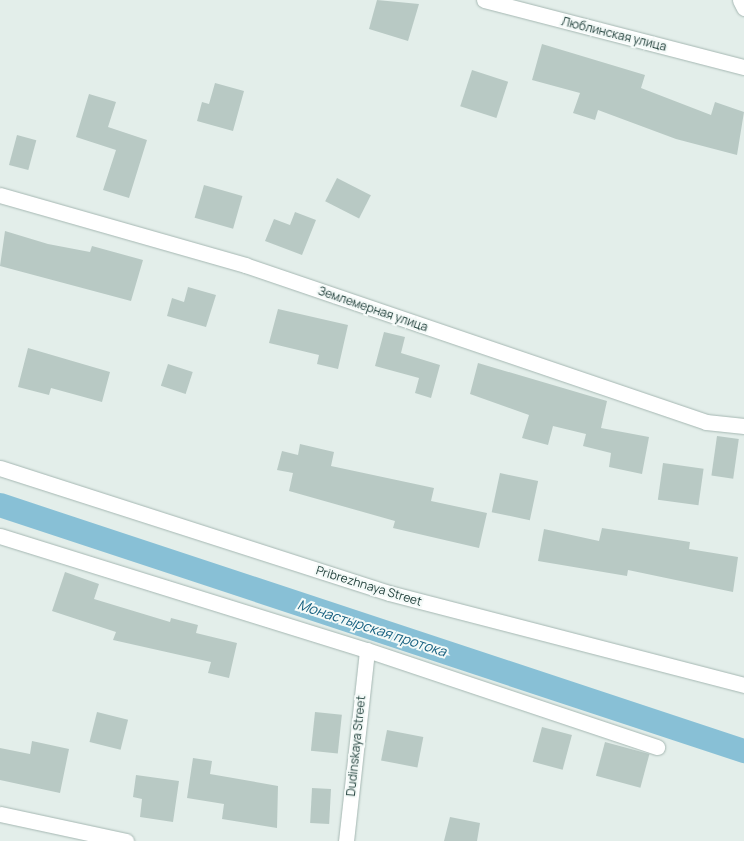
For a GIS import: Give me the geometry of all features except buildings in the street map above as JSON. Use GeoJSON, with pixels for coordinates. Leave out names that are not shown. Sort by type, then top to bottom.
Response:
{"type":"FeatureCollection","features":[{"type":"Feature","properties":{"kind":"street","name":"Люблинская улица"},"geometry":{"type":"LineString","coordinates":[[484,0],[744,67]]}},
{"type":"Feature","properties":{"kind":"street"},"geometry":{"type":"LineString","coordinates":[[740,0],[744,8]]}},
{"type":"Feature","properties":{"kind":"street","name":"Землемерная улица"},"geometry":{"type":"LineString","coordinates":[[0,195],[245,265],[706,422],[744,426]]}},
{"type":"Feature","properties":{"kind":"street","name":"Pribrezhnaya Street"},"geometry":{"type":"LineString","coordinates":[[0,468],[389,593],[744,685]]}},
{"type":"Feature","properties":{"kind":"street"},"geometry":{"type":"LineString","coordinates":[[0,536],[367,650],[657,747]]}},
{"type":"Feature","properties":{"kind":"street","name":"Dudinskaya Street"},"geometry":{"type":"LineString","coordinates":[[346,841],[367,650]]}},
{"type":"Feature","properties":{"kind":"street"},"geometry":{"type":"LineString","coordinates":[[0,814],[126,841]]}},
{"type":"Feature","properties":{"kind":"waterway","name":"Монастырская протока"},"geometry":{"type":"LineString","coordinates":[[0,505],[744,751]]}}]}
